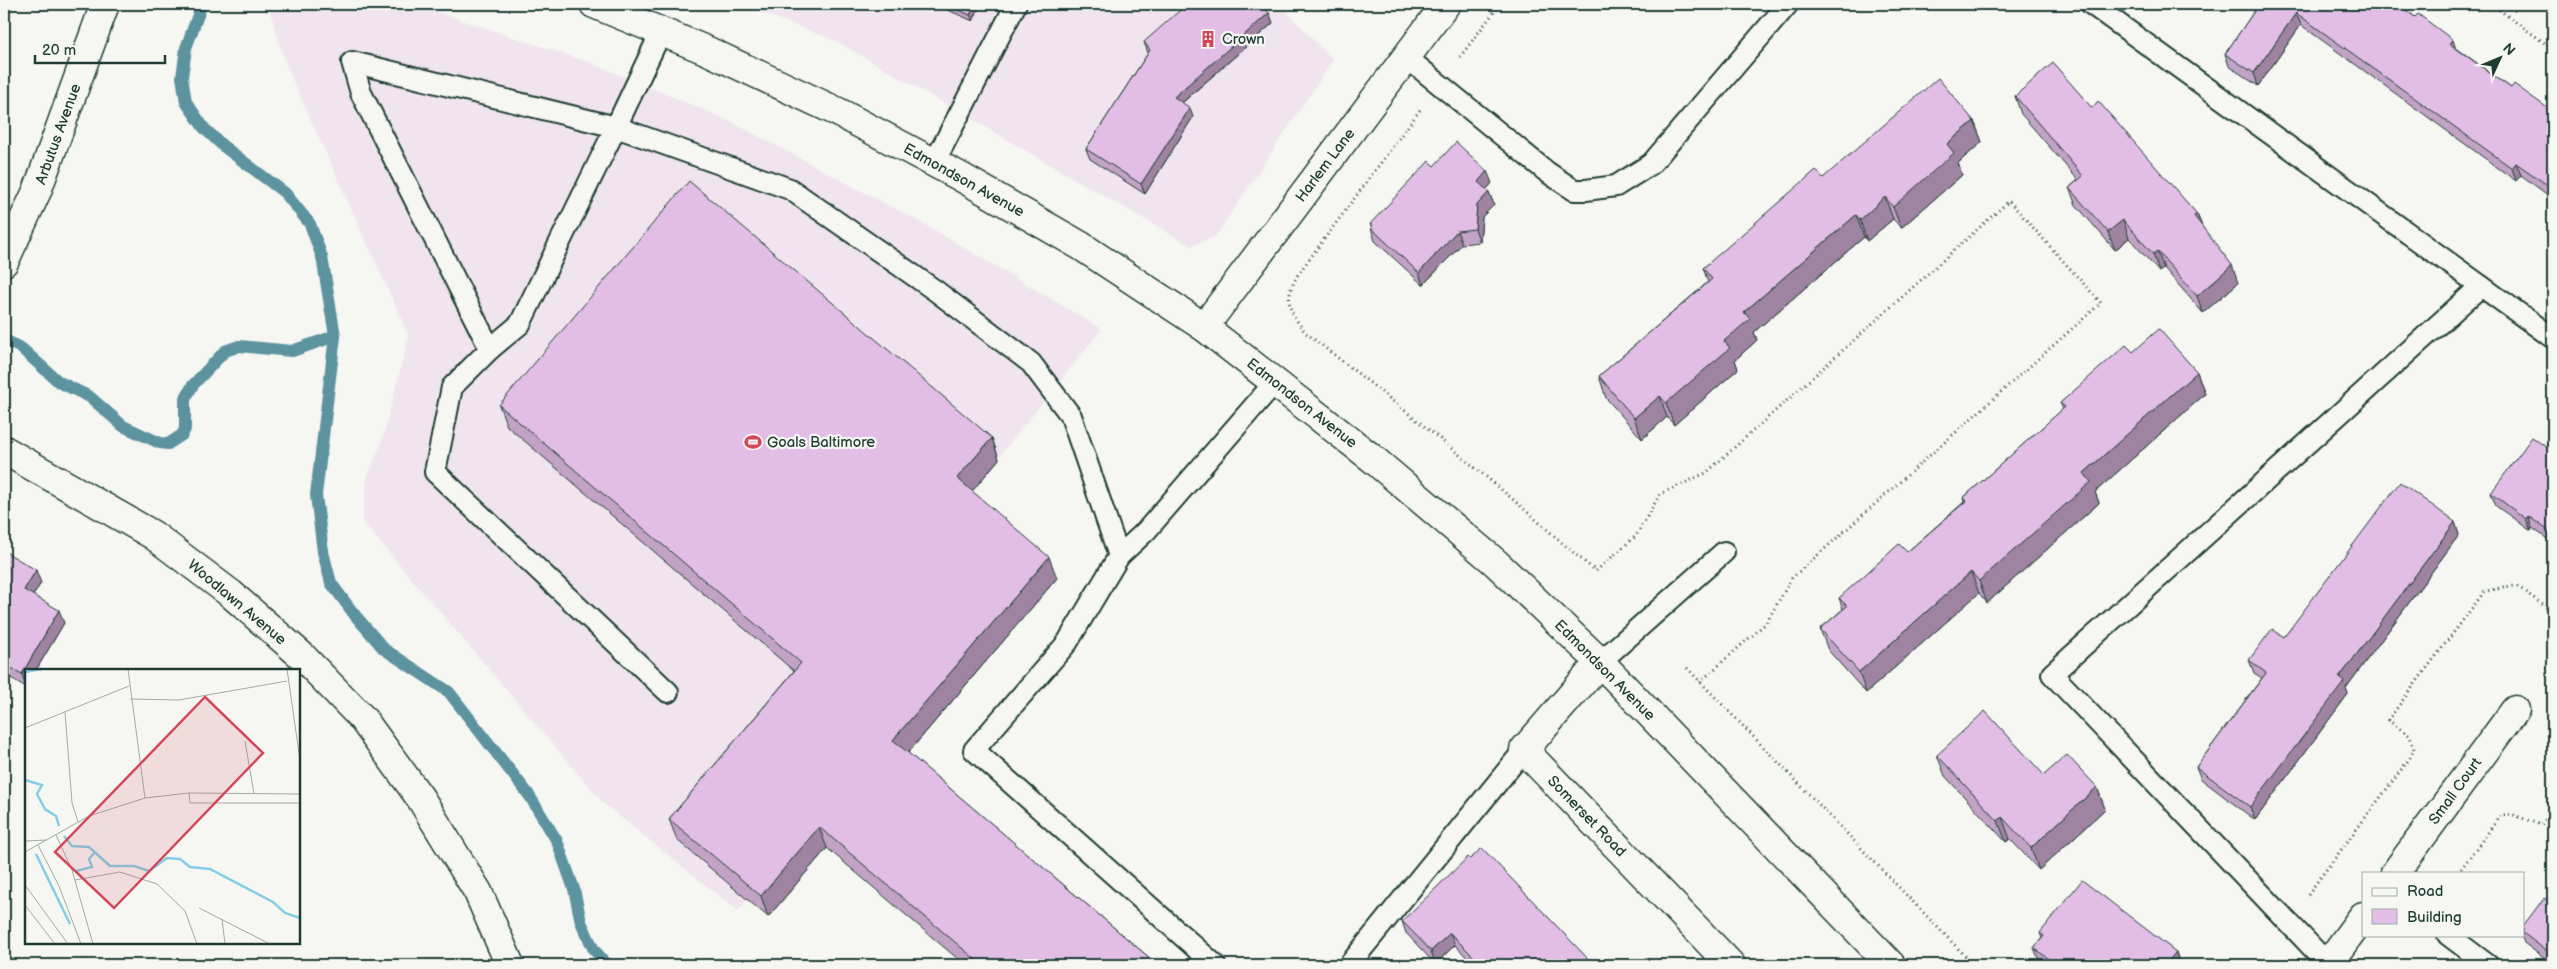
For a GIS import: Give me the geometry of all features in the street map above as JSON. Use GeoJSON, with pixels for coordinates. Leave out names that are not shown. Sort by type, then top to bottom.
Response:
{"type":"FeatureCollection","features":[{"type":"Feature","properties":{"kind":"street","name":"Arbutus Avenue"},"geometry":{"type":"LineString","coordinates":[[4,262],[37,191],[106,4]]}},
{"type":"Feature","properties":{"kind":"street","name":"Edmondson Avenue"},"geometry":{"type":"LineString","coordinates":[[594,4],[662,32],[838,112],[934,163],[1081,246],[1204,327],[1373,459],[1496,563],[1600,662],[1891,965]]}},
{"type":"Feature","properties":{"kind":"street","name":"Harlem Lane"},"geometry":{"type":"LineString","coordinates":[[1204,327],[1446,4]]}},
{"type":"Feature","properties":{"kind":"street","name":"Woodlawn Avenue"},"geometry":{"type":"LineString","coordinates":[[4,450],[153,535],[232,594],[302,656],[362,718],[421,799],[478,892],[510,965]]}},
{"type":"Feature","properties":{"kind":"street"},"geometry":{"type":"LineString","coordinates":[[1524,750],[1600,662]]}},
{"type":"Feature","properties":{"kind":"street","name":"Small Court"},"geometry":{"type":"LineString","coordinates":[[2396,872],[2515,710]]}},
{"type":"Feature","properties":{"kind":"street","name":"Somerset Road"},"geometry":{"type":"LineString","coordinates":[[1524,750],[1731,965]]}},
{"type":"Feature","properties":{"kind":"street"},"geometry":{"type":"LineString","coordinates":[[2328,965],[2362,917]]}},
{"type":"Feature","properties":{"kind":"lane"},"geometry":{"type":"LineString","coordinates":[[934,163],[1016,4]]}},
{"type":"Feature","properties":{"kind":"lane"},"geometry":{"type":"LineString","coordinates":[[1406,57],[1441,83],[1548,172],[1574,190],[1616,186],[1651,164],[1788,4]]}},
{"type":"Feature","properties":{"kind":"lane"},"geometry":{"type":"LineString","coordinates":[[2091,4],[2553,338]]}},
{"type":"Feature","properties":{"kind":"lane"},"geometry":{"type":"LineString","coordinates":[[662,32],[520,324],[490,349],[452,387],[435,472],[668,692]]}},
{"type":"Feature","properties":{"kind":"lane"},"geometry":{"type":"LineString","coordinates":[[490,349],[361,93],[352,62],[616,127],[790,189],[936,291],[1031,363],[1071,416],[1118,556]]}},
{"type":"Feature","properties":{"kind":"lane"},"geometry":{"type":"LineString","coordinates":[[2328,965],[2052,674],[2481,286]]}},
{"type":"Feature","properties":{"kind":"lane"},"geometry":{"type":"LineString","coordinates":[[1216,965],[974,750],[1066,643],[1118,556],[1146,531],[1275,382]]}},
{"type":"Feature","properties":{"kind":"lane"},"geometry":{"type":"LineString","coordinates":[[1600,662],[1724,552]]}},
{"type":"Feature","properties":{"kind":"lane"},"geometry":{"type":"LineString","coordinates":[[1349,965],[1524,750]]}},
{"type":"Feature","properties":{"kind":"lane"},"geometry":{"type":"LineString","coordinates":[[2449,936],[2488,965]]}},
{"type":"Feature","properties":{"kind":"path"},"geometry":{"type":"LineString","coordinates":[[1500,4],[1299,273],[1291,287],[1288,298],[1291,310],[1306,333],[1440,438],[1519,504],[1564,546],[1596,571],[1636,536],[1660,494],[1706,473],[2009,201],[2101,303],[1792,578],[1766,623],[1700,682]]}},
{"type":"Feature","properties":{"kind":"path"},"geometry":{"type":"LineString","coordinates":[[2491,4],[2553,49]]}},
{"type":"Feature","properties":{"kind":"path"},"geometry":{"type":"LineString","coordinates":[[2287,920],[2410,758],[2414,749],[2410,736],[2388,720],[2484,592],[2500,587],[2517,586],[2553,612]]}},
{"type":"Feature","properties":{"kind":"path"},"geometry":{"type":"LineString","coordinates":[[1687,668],[1974,965]]}},
{"type":"Feature","properties":{"kind":"path"},"geometry":{"type":"LineString","coordinates":[[2459,872],[2501,815],[2511,814],[2541,826],[2553,810]]}},
{"type":"Feature","properties":{"kind":"shaded area"},"geometry":{"type":"Polygon","coordinates":[[[268,4],[413,4],[591,63],[728,120],[924,224],[1102,329],[965,499],[1034,565],[738,911],[604,804],[362,521],[367,478],[381,444],[409,336],[286,65],[268,4]]]}},
{"type":"Feature","properties":{"kind":"shaded area"},"geometry":{"type":"Polygon","coordinates":[[[739,4],[1279,4],[1333,60],[1216,236],[1191,246],[836,41],[739,4]]]}},
{"type":"Feature","properties":{"kind":"building"},"geometry":{"type":"Polygon","coordinates":[[[946,4],[975,4],[970,15],[946,4]]]}},
{"type":"Feature","properties":{"kind":"building"},"geometry":{"type":"Polygon","coordinates":[[[1187,4],[1261,4],[1269,13],[1174,97],[1190,108],[1141,184],[1086,149],[1150,50],[1144,42],[1187,4]]]}},
{"type":"Feature","properties":{"kind":"building"},"geometry":{"type":"Polygon","coordinates":[[[2259,4],[2398,4],[2415,17],[2418,14],[2453,40],[2450,44],[2511,88],[2514,84],[2553,112],[2553,189],[2516,163],[2512,168],[2296,13],[2254,73],[2225,54],[2259,4]]]}},
{"type":"Feature","properties":{"kind":"building"},"geometry":{"type":"Polygon","coordinates":[[[2053,63],[2092,108],[2098,101],[2197,214],[2194,216],[2232,265],[2197,296],[2157,251],[2153,254],[2123,220],[2108,232],[2069,188],[2083,176],[2015,96],[2053,63]]]}},
{"type":"Feature","properties":{"kind":"building"},"geometry":{"type":"Polygon","coordinates":[[[1938,78],[1974,121],[1947,144],[1954,153],[1893,207],[1885,197],[1860,220],[1856,215],[1744,312],[1750,319],[1724,341],[1730,348],[1666,403],[1660,396],[1634,418],[1599,376],[1712,279],[1703,268],[1816,170],[1823,178],[1938,78]]]}},
{"type":"Feature","properties":{"kind":"building"},"geometry":{"type":"Polygon","coordinates":[[[1456,142],[1487,171],[1478,182],[1489,192],[1477,205],[1475,229],[1457,231],[1419,273],[1371,228],[1373,226],[1370,224],[1429,161],[1434,166],[1456,142]]]}},
{"type":"Feature","properties":{"kind":"building"},"geometry":{"type":"Polygon","coordinates":[[[689,181],[992,438],[957,478],[1049,557],[893,740],[1158,965],[982,965],[819,827],[761,896],[669,819],[801,663],[499,405],[689,181]]]}},
{"type":"Feature","properties":{"kind":"building"},"geometry":{"type":"Polygon","coordinates":[[[2159,329],[2197,372],[2084,473],[2091,482],[1979,581],[1971,572],[1859,672],[1820,629],[1847,606],[1839,598],[1899,544],[1907,552],[1966,501],[1963,498],[2065,407],[2060,403],[2126,345],[2133,352],[2159,329]]]}},
{"type":"Feature","properties":{"kind":"building"},"geometry":{"type":"Polygon","coordinates":[[[2532,437],[2553,452],[2553,534],[2528,516],[2526,519],[2491,493],[2532,437]]]}},
{"type":"Feature","properties":{"kind":"building"},"geometry":{"type":"Polygon","coordinates":[[[2400,482],[2455,522],[2339,678],[2344,682],[2250,807],[2196,767],[2266,673],[2249,660],[2272,629],[2284,637],[2400,482]]]}},
{"type":"Feature","properties":{"kind":"building"},"geometry":{"type":"Polygon","coordinates":[[[4,551],[36,570],[24,590],[59,610],[22,674],[4,664],[4,551]]]}},
{"type":"Feature","properties":{"kind":"building"},"geometry":{"type":"Polygon","coordinates":[[[1985,711],[2044,775],[2067,755],[2097,787],[2031,848],[2002,817],[1998,821],[1937,755],[1985,711]]]}},
{"type":"Feature","properties":{"kind":"building"},"geometry":{"type":"Polygon","coordinates":[[[1482,848],[1594,965],[1482,965],[1450,933],[1431,951],[1402,921],[1468,857],[1470,859],[1482,848]]]}},
{"type":"Feature","properties":{"kind":"building"},"geometry":{"type":"Polygon","coordinates":[[[2082,880],[2176,952],[2165,965],[2057,965],[2034,948],[2044,936],[2040,933],[2082,880]]]}},
{"type":"Feature","properties":{"kind":"building"},"geometry":{"type":"Polygon","coordinates":[[[2553,892],[2553,956],[2524,934],[2524,925],[2544,898],[2547,900],[2553,892]]]}},
{"type":"Feature","properties":{"kind":"waterway"},"geometry":{"type":"LineString","coordinates":[[202,4],[186,48],[182,77],[186,102],[204,128],[223,146],[285,193],[310,224],[322,257],[335,336],[316,495],[323,552],[331,583],[384,649],[449,692],[529,795],[557,841],[574,889],[581,922],[594,950],[608,965]]}},
{"type":"Feature","properties":{"kind":"waterway"},"geometry":{"type":"LineString","coordinates":[[9,342],[21,348],[59,382],[90,397],[123,426],[160,443],[168,444],[182,435],[185,429],[185,399],[193,385],[225,351],[239,346],[292,351],[335,336]]}},
{"type":"Feature","properties":{"kind":"place","name":"Crown"},"geometry":{"type":"Point","coordinates":[1208,39]}},
{"type":"Feature","properties":{"kind":"place","name":"Goals Baltimore"},"geometry":{"type":"Point","coordinates":[753,442]}}]}
